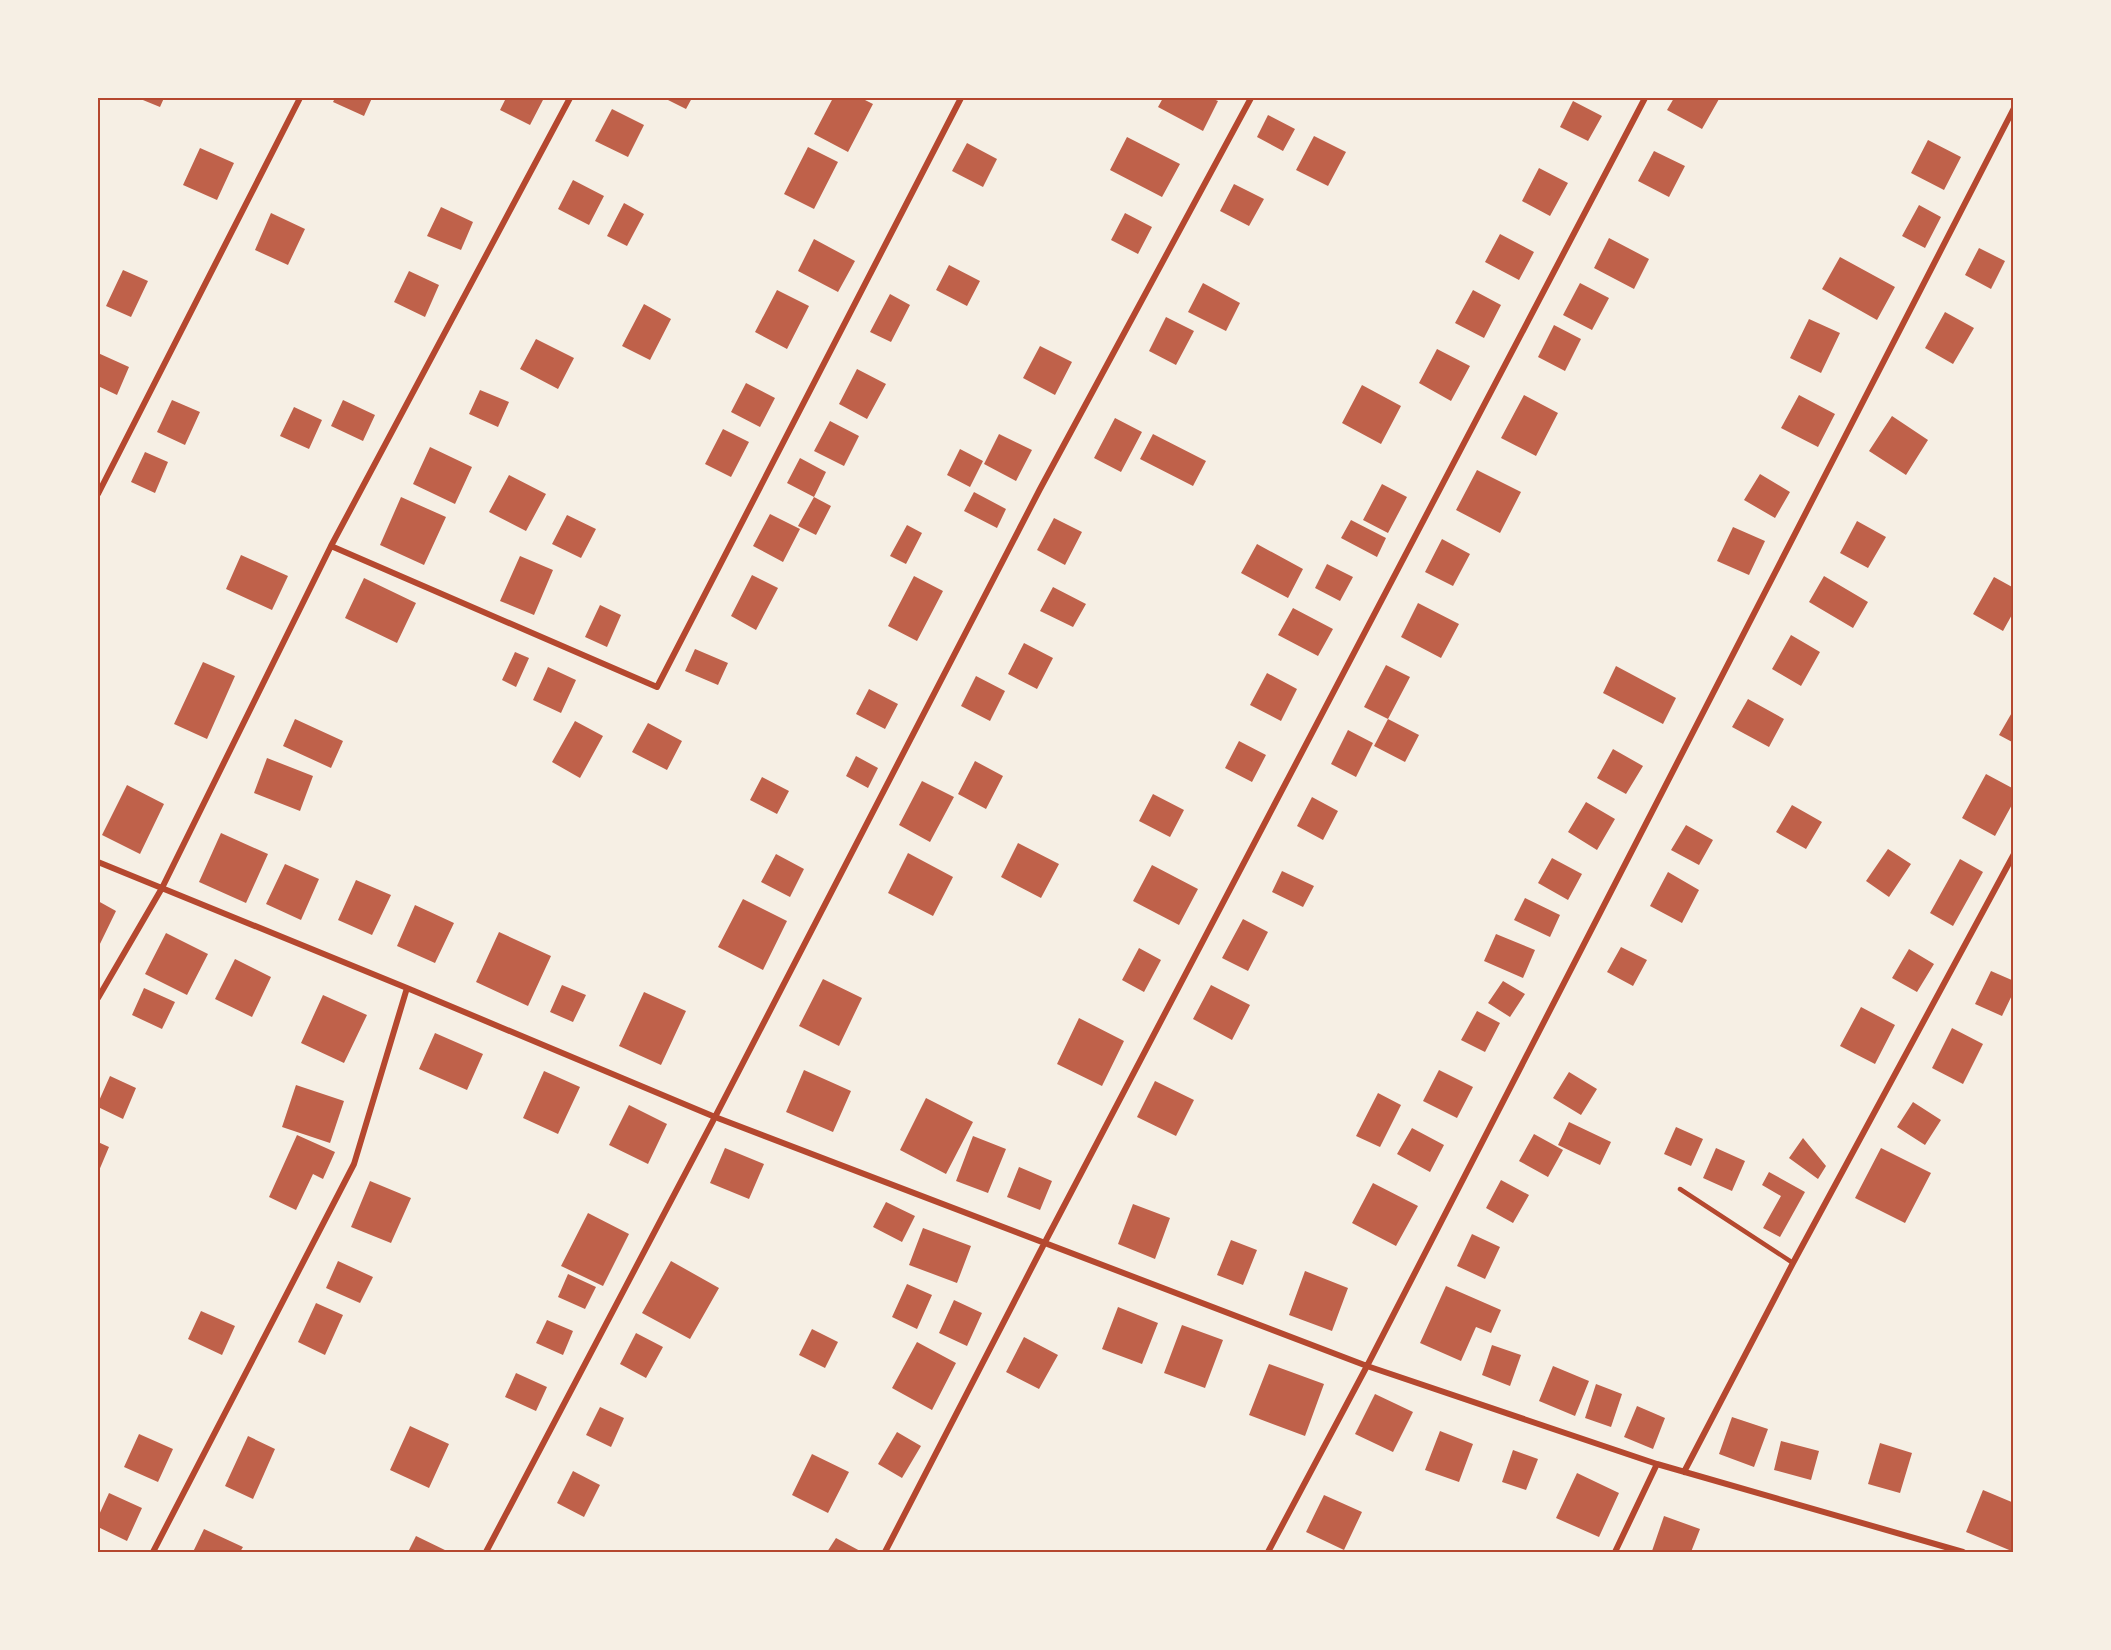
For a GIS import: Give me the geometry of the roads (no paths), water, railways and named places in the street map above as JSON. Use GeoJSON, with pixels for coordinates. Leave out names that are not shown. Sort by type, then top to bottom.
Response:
{"type":"FeatureCollection","features":[{"type":"Feature","properties":{"kind":"street"},"geometry":{"type":"LineString","coordinates":[[98,494],[300,98]]}},
{"type":"Feature","properties":{"kind":"street"},"geometry":{"type":"LineString","coordinates":[[98,998],[162,888],[331,546],[570,98]]}},
{"type":"Feature","properties":{"kind":"street"},"geometry":{"type":"LineString","coordinates":[[331,546],[657,687],[961,98]]}},
{"type":"Feature","properties":{"kind":"street"},"geometry":{"type":"LineString","coordinates":[[486,1552],[715,1117],[1040,489],[1251,98]]}},
{"type":"Feature","properties":{"kind":"street"},"geometry":{"type":"LineString","coordinates":[[885,1552],[1645,98]]}},
{"type":"Feature","properties":{"kind":"street"},"geometry":{"type":"LineString","coordinates":[[1268,1552],[1366,1366],[2013,108]]}},
{"type":"Feature","properties":{"kind":"street"},"geometry":{"type":"LineString","coordinates":[[1684,1472],[1793,1263],[2013,854]]}},
{"type":"Feature","properties":{"kind":"street"},"geometry":{"type":"LineString","coordinates":[[98,862],[715,1117],[1366,1366],[1657,1464],[1963,1552]]}},
{"type":"Feature","properties":{"kind":"street"},"geometry":{"type":"LineString","coordinates":[[153,1552],[354,1164],[407,988]]}},
{"type":"Feature","properties":{"kind":"street"},"geometry":{"type":"LineString","coordinates":[[1615,1552],[1657,1464]]}},
{"type":"Feature","properties":{"kind":"lane"},"geometry":{"type":"LineString","coordinates":[[1680,1189],[1793,1263]]}}]}
